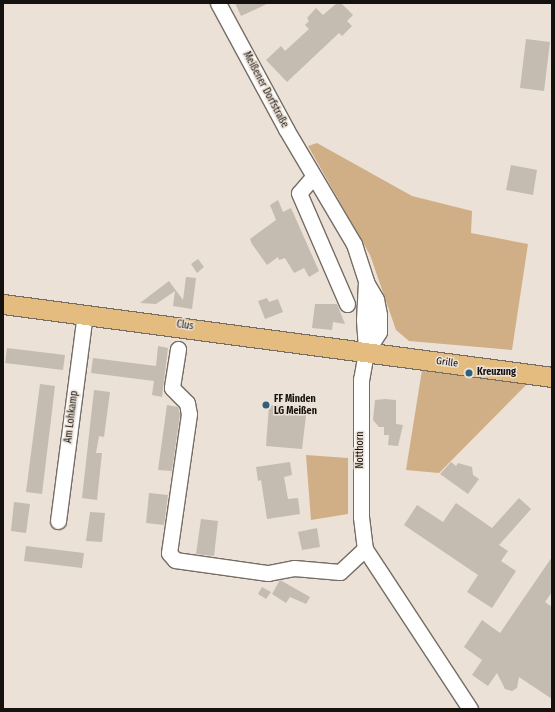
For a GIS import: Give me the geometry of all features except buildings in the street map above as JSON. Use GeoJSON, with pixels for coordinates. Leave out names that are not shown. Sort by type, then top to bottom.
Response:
{"type":"FeatureCollection","features":[{"type":"Feature","properties":{"kind":"main road","name":"Clus"},"geometry":{"type":"LineString","coordinates":[[3,304],[366,352]]}},
{"type":"Feature","properties":{"kind":"main road","name":"Grille"},"geometry":{"type":"LineString","coordinates":[[366,352],[552,377]]}},
{"type":"Feature","properties":{"kind":"street","name":"Meißener Dorfstraße"},"geometry":{"type":"LineString","coordinates":[[218,3],[313,177],[354,244],[366,282],[364,320],[366,352]]}},
{"type":"Feature","properties":{"kind":"street"},"geometry":{"type":"LineString","coordinates":[[313,177],[299,193],[347,304]]}},
{"type":"Feature","properties":{"kind":"street","name":"Am Lohkamp"},"geometry":{"type":"LineString","coordinates":[[58,521],[86,314]]}},
{"type":"Feature","properties":{"kind":"street"},"geometry":{"type":"LineString","coordinates":[[178,349],[172,388],[187,403],[189,414],[169,553],[175,560],[268,573],[294,568],[340,572],[365,549]]}},
{"type":"Feature","properties":{"kind":"street","name":"Notthorn"},"geometry":{"type":"LineString","coordinates":[[366,352],[361,379],[361,517],[365,549],[470,709]]}},
{"type":"Feature","properties":{"kind":"shaded area"},"geometry":{"type":"Polygon","coordinates":[[[317,143],[412,196],[472,211],[471,233],[528,244],[512,350],[409,341],[396,330],[370,255],[308,146],[317,143]]]}},
{"type":"Feature","properties":{"kind":"shaded area"},"geometry":{"type":"Polygon","coordinates":[[[422,370],[530,381],[439,473],[406,470],[422,370]]]}},
{"type":"Feature","properties":{"kind":"shaded area"},"geometry":{"type":"Polygon","coordinates":[[[306,455],[348,458],[348,514],[311,520],[306,455]]]}},
{"type":"Feature","properties":{"kind":"place","name":"Kreuzung"},"geometry":{"type":"Point","coordinates":[469,373]}},
{"type":"Feature","properties":{"kind":"place","name":"FF Minden LG Meißen"},"geometry":{"type":"Point","coordinates":[266,405]}}]}
